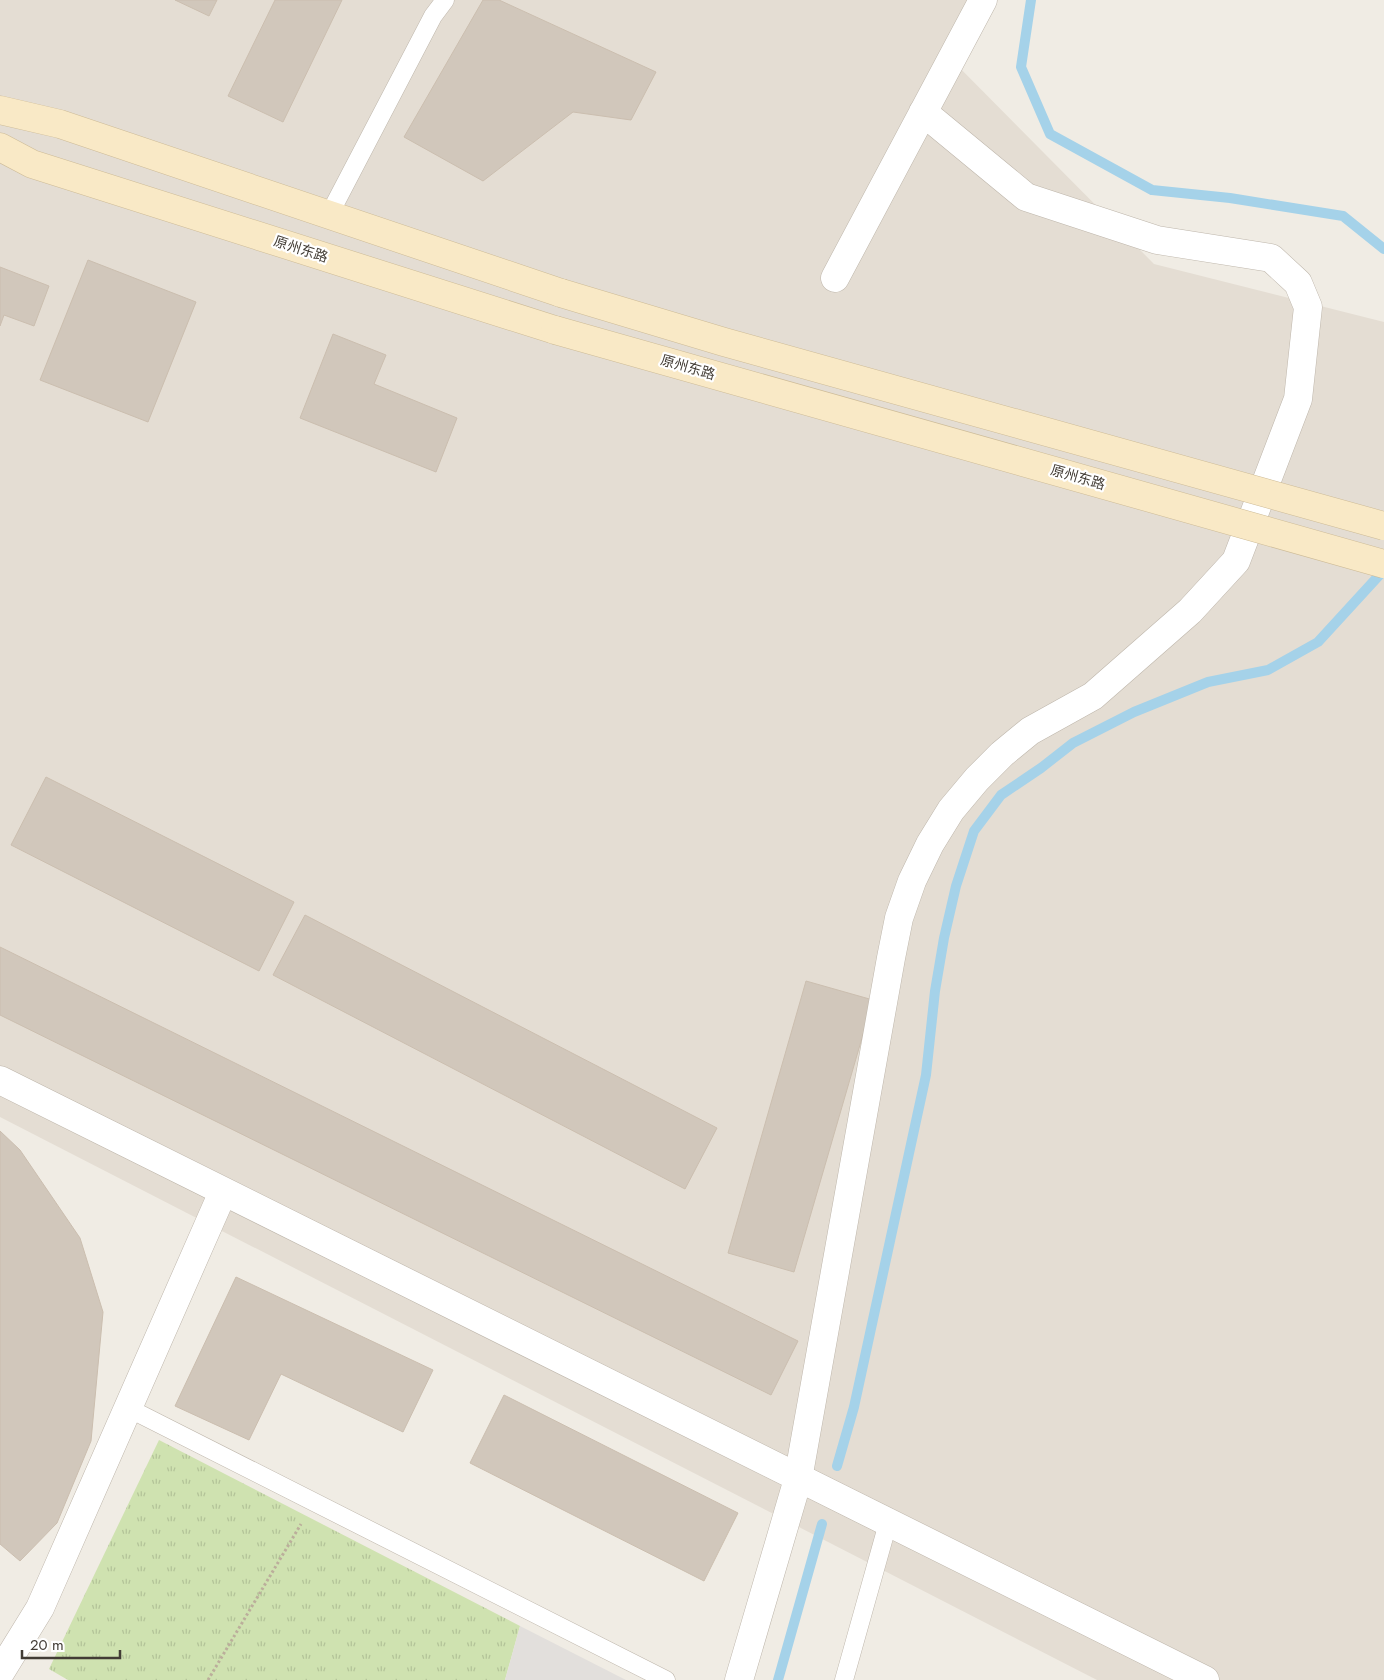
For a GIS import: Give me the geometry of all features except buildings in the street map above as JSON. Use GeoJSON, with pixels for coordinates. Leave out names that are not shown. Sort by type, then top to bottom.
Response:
{"type":"FeatureCollection","features":[{"type":"Feature","properties":{"kind":"main road"},"geometry":{"type":"LineString","coordinates":[[0,110],[60,124],[561,293],[724,342],[1384,526]]}},
{"type":"Feature","properties":{"kind":"main road","name":"原州东路"},"geometry":{"type":"LineString","coordinates":[[0,147],[32,164],[555,330],[1384,564]]}},
{"type":"Feature","properties":{"kind":"street"},"geometry":{"type":"LineString","coordinates":[[835,278],[982,0]]}},
{"type":"Feature","properties":{"kind":"street"},"geometry":{"type":"LineString","coordinates":[[740,1680],[798,1479],[891,958],[899,918],[912,880],[930,844],[951,810],[977,779],[1002,754],[1030,732],[1093,696],[1190,611],[1236,561],[1298,399],[1308,307],[1298,283],[1271,258],[1157,240],[1026,197],[923,112]]}},
{"type":"Feature","properties":{"kind":"street"},"geometry":{"type":"LineString","coordinates":[[0,1080],[888,1524],[1205,1680]]}},
{"type":"Feature","properties":{"kind":"street"},"geometry":{"type":"LineString","coordinates":[[0,1673],[40,1608],[223,1192]]}},
{"type":"Feature","properties":{"kind":"lane"},"geometry":{"type":"LineString","coordinates":[[329,215],[433,16],[445,0]]}},
{"type":"Feature","properties":{"kind":"lane"},"geometry":{"type":"LineString","coordinates":[[128,1408],[666,1680]]}},
{"type":"Feature","properties":{"kind":"lane"},"geometry":{"type":"LineString","coordinates":[[844,1680],[888,1524]]}},
{"type":"Feature","properties":{"kind":"path"},"geometry":{"type":"LineString","coordinates":[[208,1680],[314,1502]]}},
{"type":"Feature","properties":{"kind":"shaded area"},"geometry":{"type":"Polygon","coordinates":[[[0,0],[972,0],[947,55],[1154,264],[1384,322],[1384,1680],[1097,1680],[0,1117],[0,0]]]}},
{"type":"Feature","properties":{"kind":"shaded area"},"geometry":{"type":"Polygon","coordinates":[[[520,1626],[626,1680],[505,1680],[520,1626]]]}},
{"type":"Feature","properties":{"kind":"green space"},"geometry":{"type":"Polygon","coordinates":[[[159,1440],[520,1626],[505,1680],[68,1680],[49,1669],[159,1440]]]}},
{"type":"Feature","properties":{"kind":"waterway"},"geometry":{"type":"LineString","coordinates":[[1031,0],[1021,67],[1050,134],[1152,190],[1230,198],[1343,216],[1384,249]]}},
{"type":"Feature","properties":{"kind":"waterway"},"geometry":{"type":"LineString","coordinates":[[837,1466],[854,1407],[926,1075],[935,991],[944,938],[956,886],[974,831],[1001,795],[1041,768],[1073,743],[1134,712],[1208,682],[1268,670],[1318,642],[1384,570]]}},
{"type":"Feature","properties":{"kind":"waterway"},"geometry":{"type":"LineString","coordinates":[[778,1680],[822,1524]]}}]}
